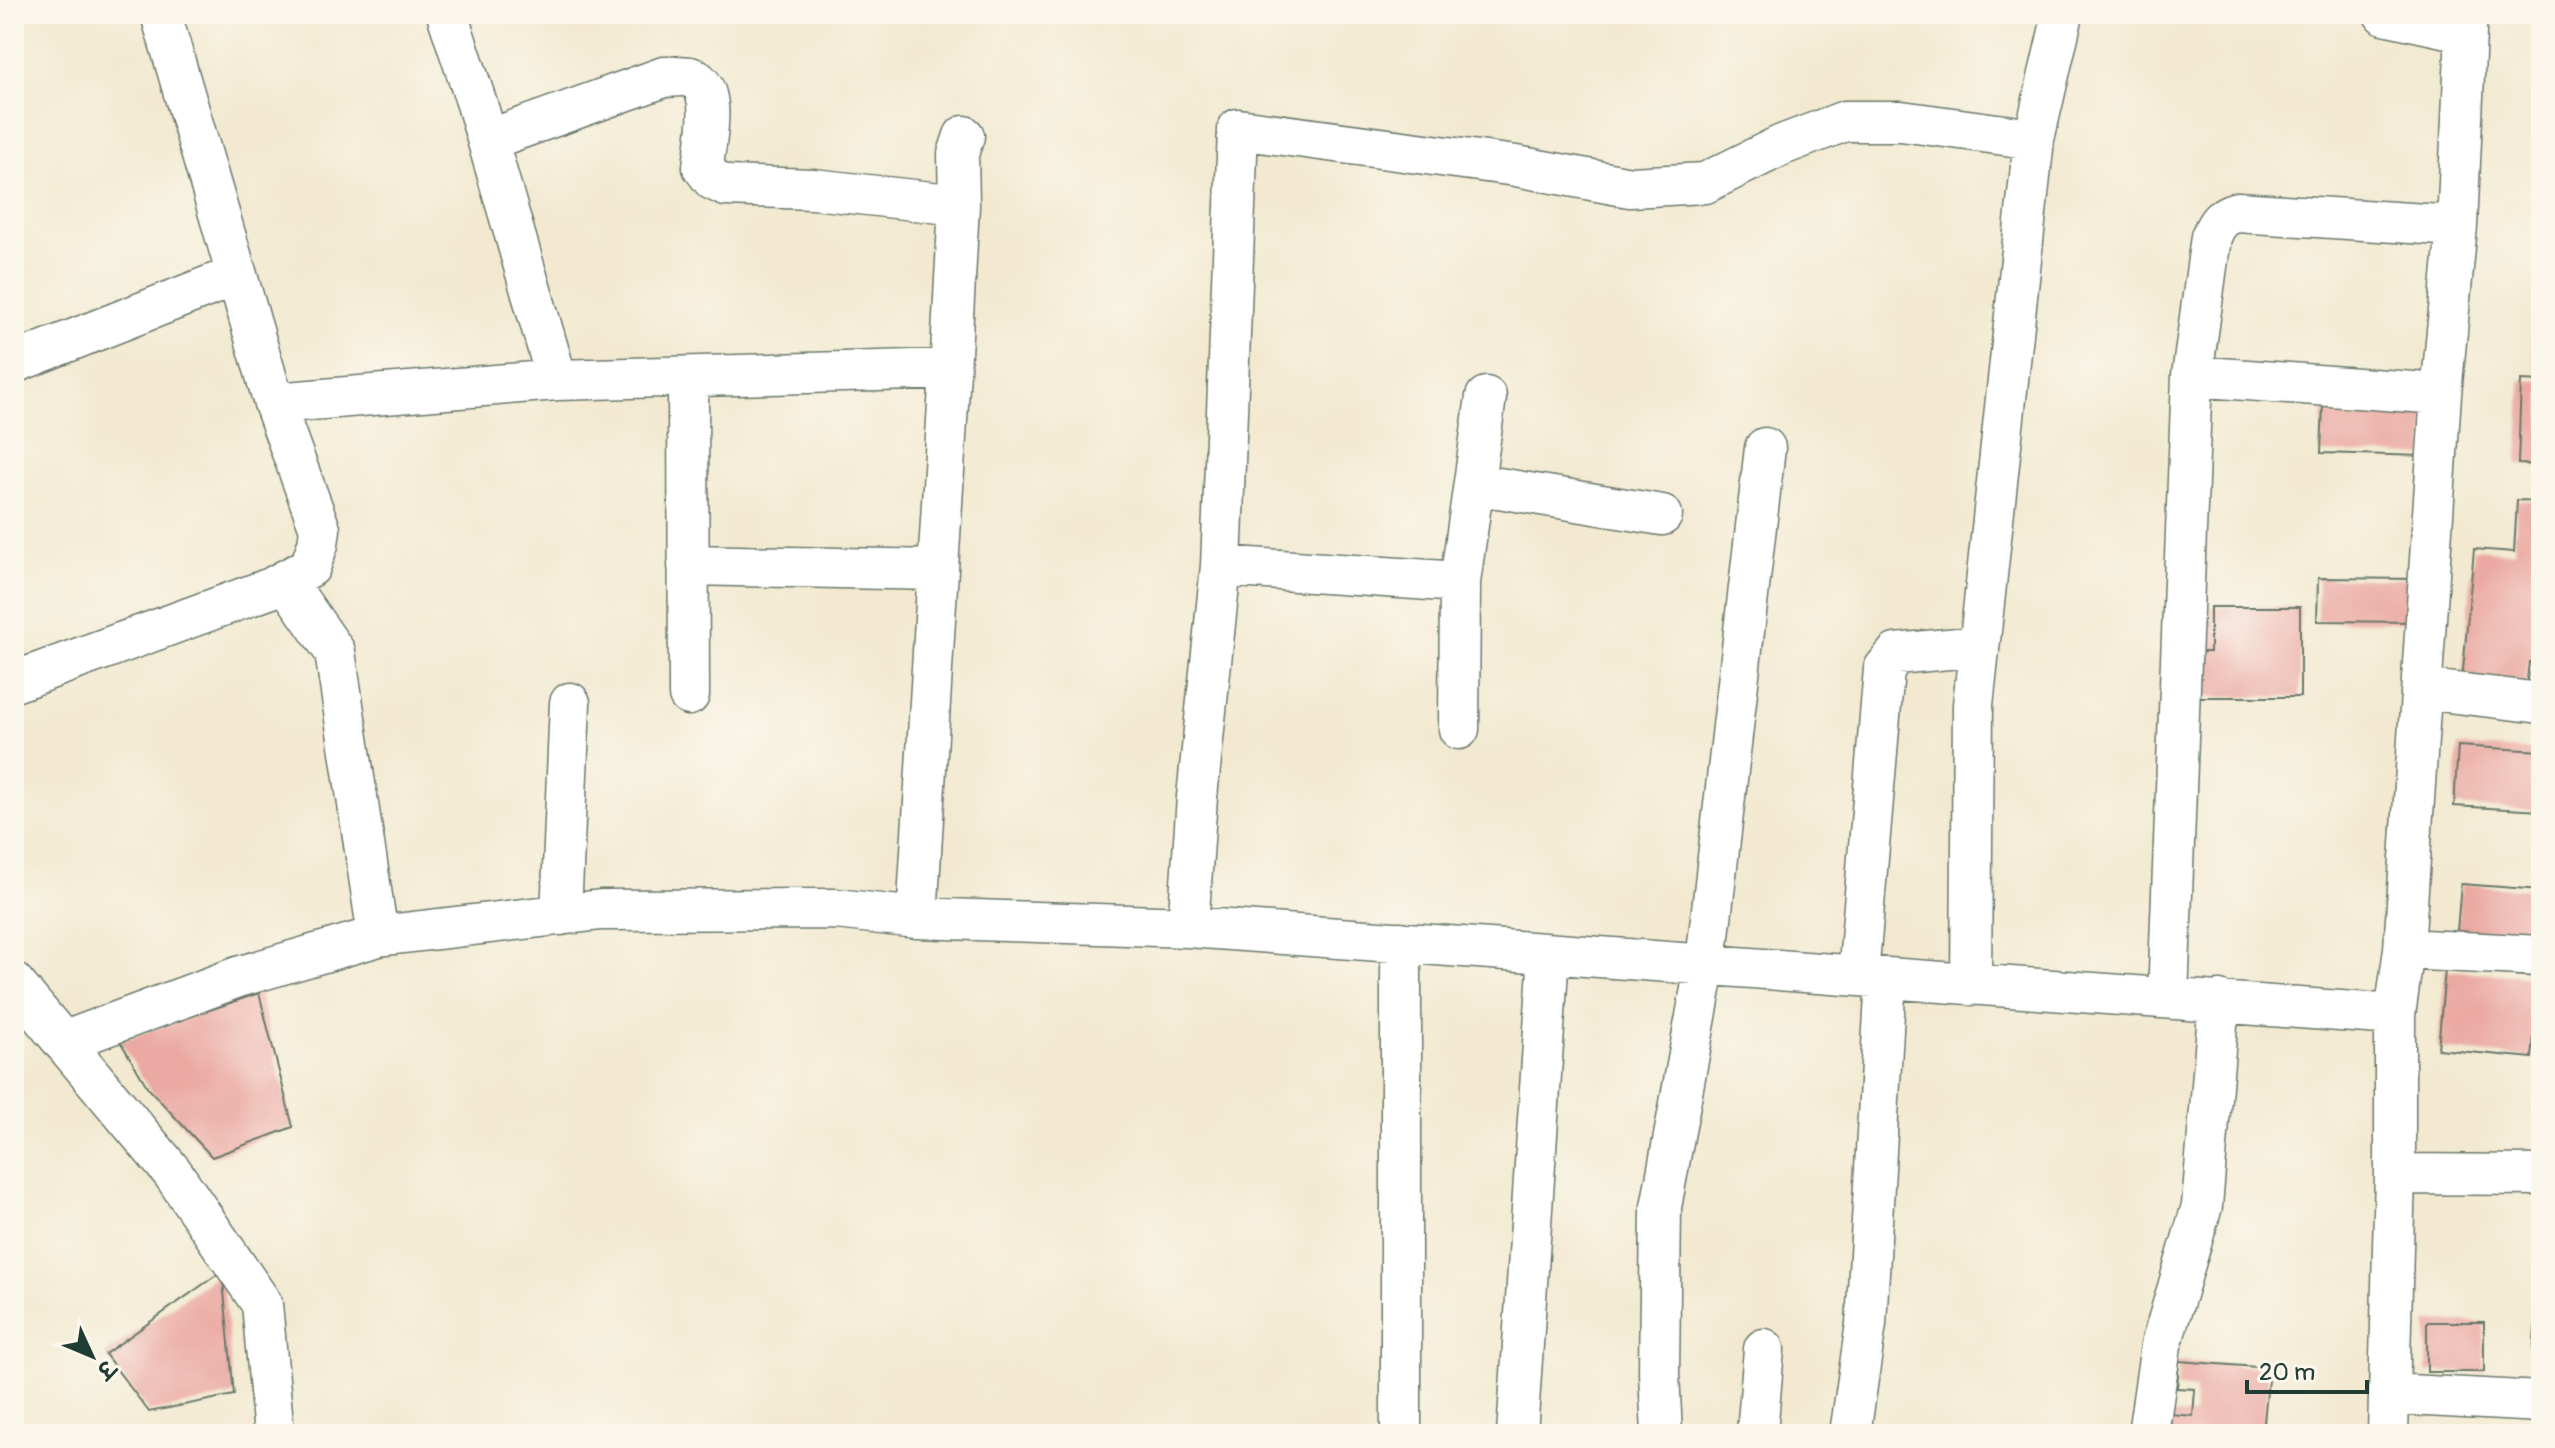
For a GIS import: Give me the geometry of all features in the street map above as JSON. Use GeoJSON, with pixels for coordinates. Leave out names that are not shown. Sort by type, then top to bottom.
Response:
{"type":"FeatureCollection","features":[{"type":"Feature","properties":{"kind":"street"},"geometry":{"type":"LineString","coordinates":[[14,682],[286,582],[310,567],[318,544],[320,529],[274,403],[161,14]]}},
{"type":"Feature","properties":{"kind":"street"},"geometry":{"type":"LineString","coordinates":[[447,14],[488,140],[557,380]]}},
{"type":"Feature","properties":{"kind":"street"},"geometry":{"type":"LineString","coordinates":[[1971,985],[1973,705],[2034,139],[2063,14]]}},
{"type":"Feature","properties":{"kind":"street"},"geometry":{"type":"LineString","coordinates":[[2384,14],[2467,23],[2457,226],[2441,394],[2404,949],[2395,1015],[2395,1174],[2388,1434]]}},
{"type":"Feature","properties":{"kind":"street"},"geometry":{"type":"LineString","coordinates":[[488,140],[664,77],[691,77],[704,87],[709,98],[703,167],[713,180],[726,186],[813,189],[959,205]]}},
{"type":"Feature","properties":{"kind":"street"},"geometry":{"type":"LineString","coordinates":[[1188,927],[1197,797],[1221,566],[1238,129],[1516,166],[1630,187],[1705,183],[1782,145],[1845,121],[1901,121],[2034,139]]}},
{"type":"Feature","properties":{"kind":"street"},"geometry":{"type":"LineString","coordinates":[[917,918],[959,205],[958,154],[964,136]]}},
{"type":"Feature","properties":{"kind":"street"},"geometry":{"type":"LineString","coordinates":[[2168,997],[2192,376],[2211,237],[2224,215],[2237,212],[2457,226]]}},
{"type":"Feature","properties":{"kind":"street"},"geometry":{"type":"LineString","coordinates":[[14,363],[237,275]]}},
{"type":"Feature","properties":{"kind":"street"},"geometry":{"type":"LineString","coordinates":[[274,403],[557,380],[950,369]]}},
{"type":"Feature","properties":{"kind":"street"},"geometry":{"type":"LineString","coordinates":[[2192,376],[2441,394]]}},
{"type":"Feature","properties":{"kind":"street"},"geometry":{"type":"LineString","coordinates":[[688,377],[689,695]]}},
{"type":"Feature","properties":{"kind":"street"},"geometry":{"type":"LineString","coordinates":[[1459,729],[1460,582],[1486,397]]}},
{"type":"Feature","properties":{"kind":"street"},"geometry":{"type":"LineString","coordinates":[[1662,1434],[1659,1373],[1661,1207],[1706,962],[1765,448]]}},
{"type":"Feature","properties":{"kind":"street"},"geometry":{"type":"LineString","coordinates":[[1474,484],[1662,515]]}},
{"type":"Feature","properties":{"kind":"street"},"geometry":{"type":"LineString","coordinates":[[688,565],[938,570]]}},
{"type":"Feature","properties":{"kind":"street"},"geometry":{"type":"LineString","coordinates":[[1221,566],[1460,582]]}},
{"type":"Feature","properties":{"kind":"street"},"geometry":{"type":"LineString","coordinates":[[286,582],[335,652],[378,936]]}},
{"type":"Feature","properties":{"kind":"street"},"geometry":{"type":"LineString","coordinates":[[1850,1434],[1866,1324],[1872,977],[1884,669],[1896,654],[1979,646]]}},
{"type":"Feature","properties":{"kind":"street"},"geometry":{"type":"LineString","coordinates":[[2422,689],[2541,703]]}},
{"type":"Feature","properties":{"kind":"street"},"geometry":{"type":"LineString","coordinates":[[561,915],[570,703]]}},
{"type":"Feature","properties":{"kind":"street"},"geometry":{"type":"LineString","coordinates":[[63,1042],[238,977],[378,936],[601,910],[836,909],[917,918],[1188,927],[1549,954],[1706,962],[1971,985],[2395,1015]]}},
{"type":"Feature","properties":{"kind":"street"},"geometry":{"type":"LineString","coordinates":[[1401,942],[1401,1434]]}},
{"type":"Feature","properties":{"kind":"street"},"geometry":{"type":"LineString","coordinates":[[2404,949],[2541,956]]}},
{"type":"Feature","properties":{"kind":"street"},"geometry":{"type":"LineString","coordinates":[[1517,1434],[1549,954]]}},
{"type":"Feature","properties":{"kind":"street"},"geometry":{"type":"LineString","coordinates":[[14,983],[172,1172],[262,1304],[274,1434]]}},
{"type":"Feature","properties":{"kind":"street"},"geometry":{"type":"LineString","coordinates":[[2148,1434],[2161,1345],[2202,1206],[2219,1001]]}},
{"type":"Feature","properties":{"kind":"street"},"geometry":{"type":"LineString","coordinates":[[2395,1174],[2541,1175]]}},
{"type":"Feature","properties":{"kind":"street"},"geometry":{"type":"LineString","coordinates":[[1757,1434],[1764,1349]]}},
{"type":"Feature","properties":{"kind":"street"},"geometry":{"type":"LineString","coordinates":[[2389,1394],[2541,1402]]}},
{"type":"Feature","properties":{"kind":"building"},"geometry":{"type":"Polygon","coordinates":[[[2521,380],[2541,381],[2541,465],[2518,464],[2521,380]]]}},
{"type":"Feature","properties":{"kind":"building"},"geometry":{"type":"Polygon","coordinates":[[[2323,403],[2426,406],[2424,456],[2321,453],[2323,403]]]}},
{"type":"Feature","properties":{"kind":"building"},"geometry":{"type":"Polygon","coordinates":[[[2517,500],[2541,501],[2541,663],[2529,662],[2526,687],[2462,681],[2474,549],[2514,552],[2517,500]]]}},
{"type":"Feature","properties":{"kind":"building"},"geometry":{"type":"Polygon","coordinates":[[[2318,578],[2418,579],[2418,622],[2317,621],[2318,578]]]}},
{"type":"Feature","properties":{"kind":"building"},"geometry":{"type":"Polygon","coordinates":[[[2210,607],[2300,607],[2300,697],[2196,697],[2196,652],[2210,652],[2210,607]]]}},
{"type":"Feature","properties":{"kind":"building"},"geometry":{"type":"Polygon","coordinates":[[[2458,746],[2541,751],[2541,811],[2454,806],[2458,746]]]}},
{"type":"Feature","properties":{"kind":"building"},"geometry":{"type":"Polygon","coordinates":[[[2461,884],[2541,890],[2541,938],[2457,931],[2461,884]]]}},
{"type":"Feature","properties":{"kind":"building"},"geometry":{"type":"Polygon","coordinates":[[[2445,970],[2539,977],[2532,1058],[2438,1049],[2445,970]]]}},
{"type":"Feature","properties":{"kind":"building"},"geometry":{"type":"Polygon","coordinates":[[[259,993],[293,1127],[212,1157],[148,1088],[120,1041],[259,993]]]}},
{"type":"Feature","properties":{"kind":"building"},"geometry":{"type":"Polygon","coordinates":[[[2538,1195],[2541,1195],[2541,1279],[2537,1279],[2538,1195]]]}},
{"type":"Feature","properties":{"kind":"building"},"geometry":{"type":"Polygon","coordinates":[[[222,1271],[234,1395],[149,1412],[105,1354],[222,1271]]]}},
{"type":"Feature","properties":{"kind":"building"},"geometry":{"type":"Polygon","coordinates":[[[2538,1287],[2541,1287],[2541,1371],[2532,1371],[2538,1287]]]}},
{"type":"Feature","properties":{"kind":"building"},"geometry":{"type":"Polygon","coordinates":[[[2427,1322],[2484,1322],[2484,1372],[2427,1372],[2427,1322]]]}},
{"type":"Feature","properties":{"kind":"building"},"geometry":{"type":"Polygon","coordinates":[[[2179,1361],[2269,1368],[2263,1434],[2170,1434],[2171,1414],[2193,1416],[2195,1389],[2177,1388],[2179,1361]]]}}]}
